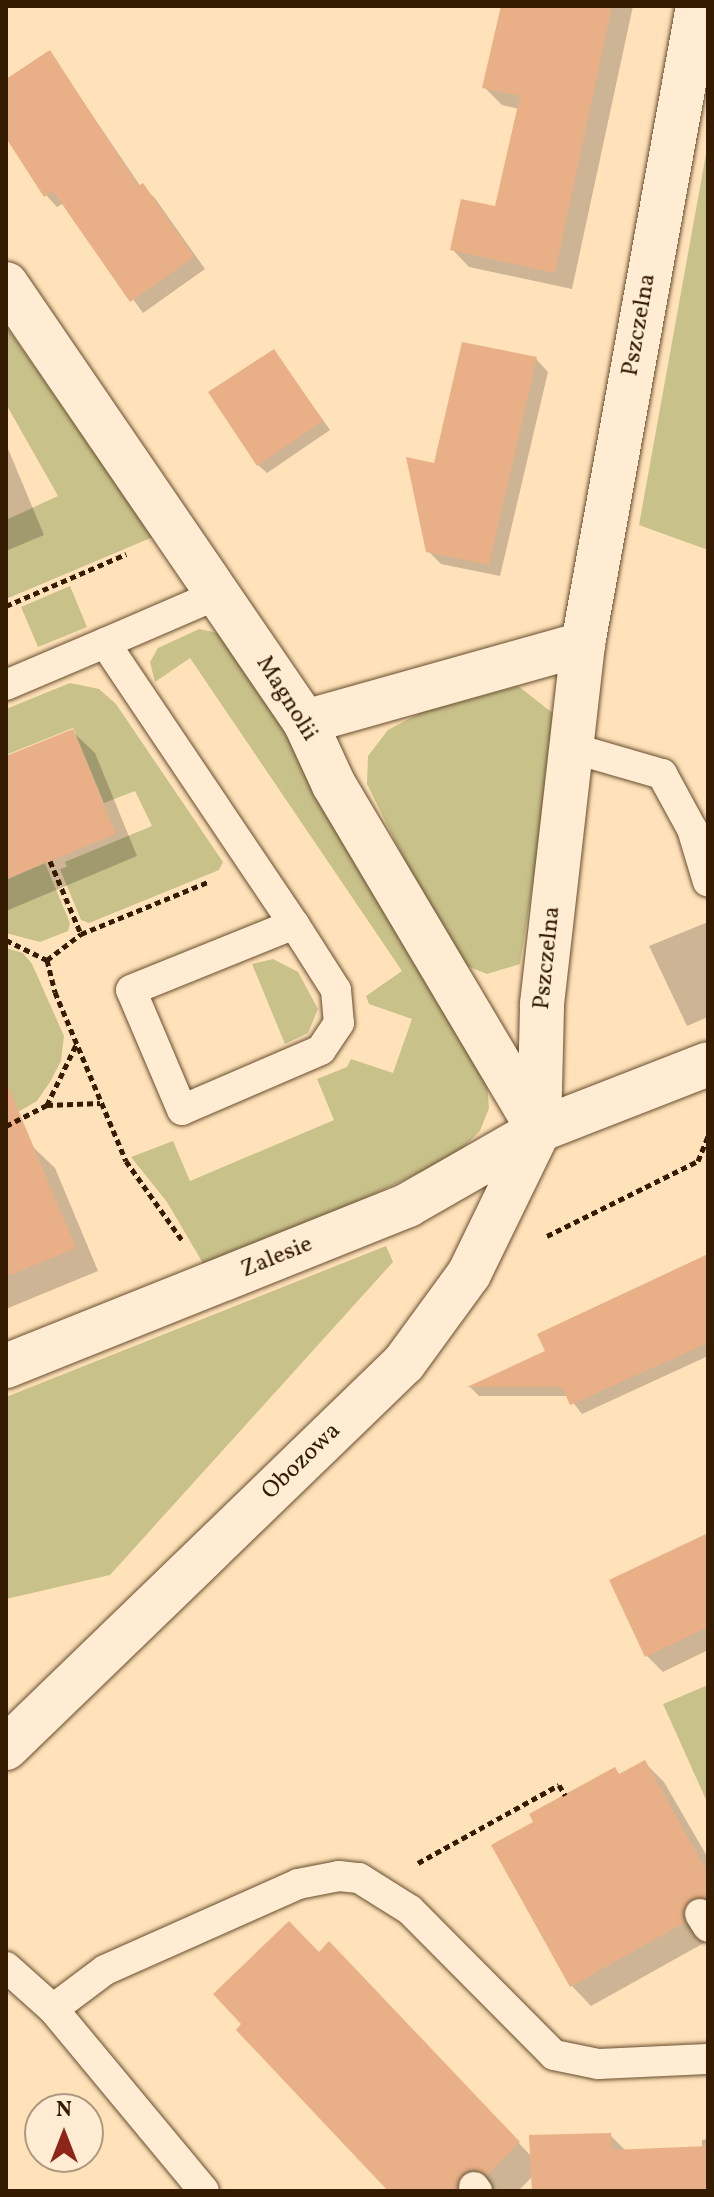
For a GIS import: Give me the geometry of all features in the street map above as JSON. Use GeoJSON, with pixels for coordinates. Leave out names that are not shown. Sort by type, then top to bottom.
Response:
{"type":"FeatureCollection","features":[{"type":"Feature","properties":{"kind":"street","name":"Pszczelna"},"geometry":{"type":"LineString","coordinates":[[539,1130],[542,1004],[583,644],[698,6]]}},
{"type":"Feature","properties":{"kind":"street","name":"Magnolii"},"geometry":{"type":"LineString","coordinates":[[6,284],[305,722],[334,785],[539,1130]]}},
{"type":"Feature","properties":{"kind":"street"},"geometry":{"type":"LineString","coordinates":[[305,722],[583,644]]}},
{"type":"Feature","properties":{"kind":"street","name":"Zalesie"},"geometry":{"type":"LineString","coordinates":[[6,1366],[408,1205],[539,1130],[708,1064]]}},
{"type":"Feature","properties":{"kind":"street","name":"Obozowa"},"geometry":{"type":"LineString","coordinates":[[6,1748],[404,1363],[469,1274],[539,1130]]}},
{"type":"Feature","properties":{"kind":"lane"},"geometry":{"type":"LineString","coordinates":[[6,685],[218,594]]}},
{"type":"Feature","properties":{"kind":"lane"},"geometry":{"type":"LineString","coordinates":[[105,643],[294,924],[336,990],[340,1004],[336,1034],[309,1059],[182,1110],[131,990],[294,924]]}},
{"type":"Feature","properties":{"kind":"lane"},"geometry":{"type":"LineString","coordinates":[[572,748],[623,759],[662,774],[692,829],[708,882]]}},
{"type":"Feature","properties":{"kind":"lane"},"geometry":{"type":"LineString","coordinates":[[53,2009],[105,1970],[298,1884],[339,1876],[375,1887],[410,1910],[554,2055],[572,2063],[598,2064],[708,2059]]}},
{"type":"Feature","properties":{"kind":"lane"},"geometry":{"type":"LineString","coordinates":[[6,1967],[53,2009],[204,2191]]}},
{"type":"Feature","properties":{"kind":"path"},"geometry":{"type":"LineString","coordinates":[[6,606],[174,530]]}},
{"type":"Feature","properties":{"kind":"path"},"geometry":{"type":"LineString","coordinates":[[50,861],[81,934]]}},
{"type":"Feature","properties":{"kind":"path"},"geometry":{"type":"LineString","coordinates":[[47,960],[81,934],[252,863]]}},
{"type":"Feature","properties":{"kind":"path"},"geometry":{"type":"LineString","coordinates":[[6,940],[47,960],[76,1045],[126,1161],[190,1253]]}},
{"type":"Feature","properties":{"kind":"path"},"geometry":{"type":"LineString","coordinates":[[47,1105],[76,1045]]}},
{"type":"Feature","properties":{"kind":"path"},"geometry":{"type":"LineString","coordinates":[[6,1126],[47,1105],[101,1103]]}},
{"type":"Feature","properties":{"kind":"path"},"geometry":{"type":"LineString","coordinates":[[469,1274],[698,1161],[708,1136]]}},
{"type":"Feature","properties":{"kind":"path"},"geometry":{"type":"LineString","coordinates":[[375,1887],[559,1785],[565,1795]]}},
{"type":"Feature","properties":{"kind":"shaded area"},"geometry":{"type":"Polygon","coordinates":[[[708,143],[708,550],[639,525],[708,143]]]}},
{"type":"Feature","properties":{"kind":"shaded area"},"geometry":{"type":"Polygon","coordinates":[[[6,326],[153,537],[6,599],[6,520],[58,496],[6,404],[6,326]]]}},
{"type":"Feature","properties":{"kind":"shaded area"},"geometry":{"type":"Polygon","coordinates":[[[70,586],[87,627],[38,647],[21,607],[70,586]]]}},
{"type":"Feature","properties":{"kind":"shaded area"},"geometry":{"type":"Polygon","coordinates":[[[199,629],[218,633],[278,721],[475,1056],[487,1084],[489,1108],[480,1131],[455,1156],[327,1216],[204,1265],[167,1202],[131,1157],[173,1141],[190,1181],[334,1120],[317,1079],[347,1067],[351,1059],[393,1073],[412,1019],[369,1004],[366,996],[402,971],[190,658],[155,682],[150,662],[158,648],[199,629]]]}},
{"type":"Feature","properties":{"kind":"shaded area"},"geometry":{"type":"Polygon","coordinates":[[[70,683],[99,689],[116,704],[223,862],[219,870],[89,923],[81,920],[60,869],[67,867],[65,862],[152,826],[135,791],[104,803],[73,728],[6,755],[6,709],[70,683]]]}},
{"type":"Feature","properties":{"kind":"shaded area"},"geometry":{"type":"Polygon","coordinates":[[[518,686],[559,718],[520,964],[487,974],[467,966],[409,869],[367,784],[368,756],[388,730],[420,713],[518,686]]]}},
{"type":"Feature","properties":{"kind":"shaded area"},"geometry":{"type":"Polygon","coordinates":[[[45,863],[70,923],[68,931],[40,942],[6,933],[6,880],[45,863]]]}},
{"type":"Feature","properties":{"kind":"shaded area"},"geometry":{"type":"Polygon","coordinates":[[[6,948],[23,953],[32,964],[64,1036],[61,1061],[37,1101],[6,1119],[6,948]]]}},
{"type":"Feature","properties":{"kind":"shaded area"},"geometry":{"type":"Polygon","coordinates":[[[273,959],[298,972],[318,1009],[308,1033],[285,1044],[252,964],[273,959]]]}},
{"type":"Feature","properties":{"kind":"shaded area"},"geometry":{"type":"Polygon","coordinates":[[[386,1246],[393,1262],[110,1575],[6,1599],[6,1397],[386,1246]]]}},
{"type":"Feature","properties":{"kind":"shaded area"},"geometry":{"type":"Polygon","coordinates":[[[708,1685],[708,1804],[663,1704],[708,1685]]]}},
{"type":"Feature","properties":{"kind":"building"},"geometry":{"type":"Polygon","coordinates":[[[501,6],[612,6],[555,273],[450,250],[461,199],[495,206],[520,96],[482,88],[501,6]]]}},
{"type":"Feature","properties":{"kind":"building"},"geometry":{"type":"Polygon","coordinates":[[[50,50],[138,186],[143,183],[194,257],[130,302],[53,191],[44,197],[6,138],[6,79],[50,50]]]}},
{"type":"Feature","properties":{"kind":"building"},"geometry":{"type":"Polygon","coordinates":[[[462,342],[537,357],[489,565],[426,552],[406,457],[434,463],[462,342]]]}},
{"type":"Feature","properties":{"kind":"building"},"geometry":{"type":"Polygon","coordinates":[[[274,349],[323,421],[257,466],[208,392],[274,349]]]}},
{"type":"Feature","properties":{"kind":"building"},"geometry":{"type":"Polygon","coordinates":[[[73,729],[116,834],[6,879],[6,756],[73,729]]]}},
{"type":"Feature","properties":{"kind":"building"},"geometry":{"type":"Polygon","coordinates":[[[6,1081],[76,1248],[6,1277],[6,1081]]]}},
{"type":"Feature","properties":{"kind":"building"},"geometry":{"type":"Polygon","coordinates":[[[708,1254],[708,1343],[570,1405],[562,1387],[467,1387],[545,1351],[537,1334],[708,1254]]]}},
{"type":"Feature","properties":{"kind":"building"},"geometry":{"type":"Polygon","coordinates":[[[708,1533],[708,1627],[645,1657],[609,1580],[708,1533]]]}},
{"type":"Feature","properties":{"kind":"building"},"geometry":{"type":"Polygon","coordinates":[[[645,1760],[708,1874],[708,1898],[690,1899],[682,1914],[684,1923],[570,1987],[491,1845],[533,1822],[529,1814],[615,1767],[619,1774],[645,1760]]]}},
{"type":"Feature","properties":{"kind":"building"},"geometry":{"type":"Polygon","coordinates":[[[289,1921],[319,1952],[329,1941],[520,2142],[487,2175],[473,2169],[464,2172],[457,2191],[388,2191],[236,2030],[241,2024],[213,1994],[289,1921]]]}},
{"type":"Feature","properties":{"kind":"building"},"geometry":{"type":"Polygon","coordinates":[[[611,2133],[612,2150],[708,2146],[708,2191],[532,2191],[529,2135],[611,2133]]]}}]}
